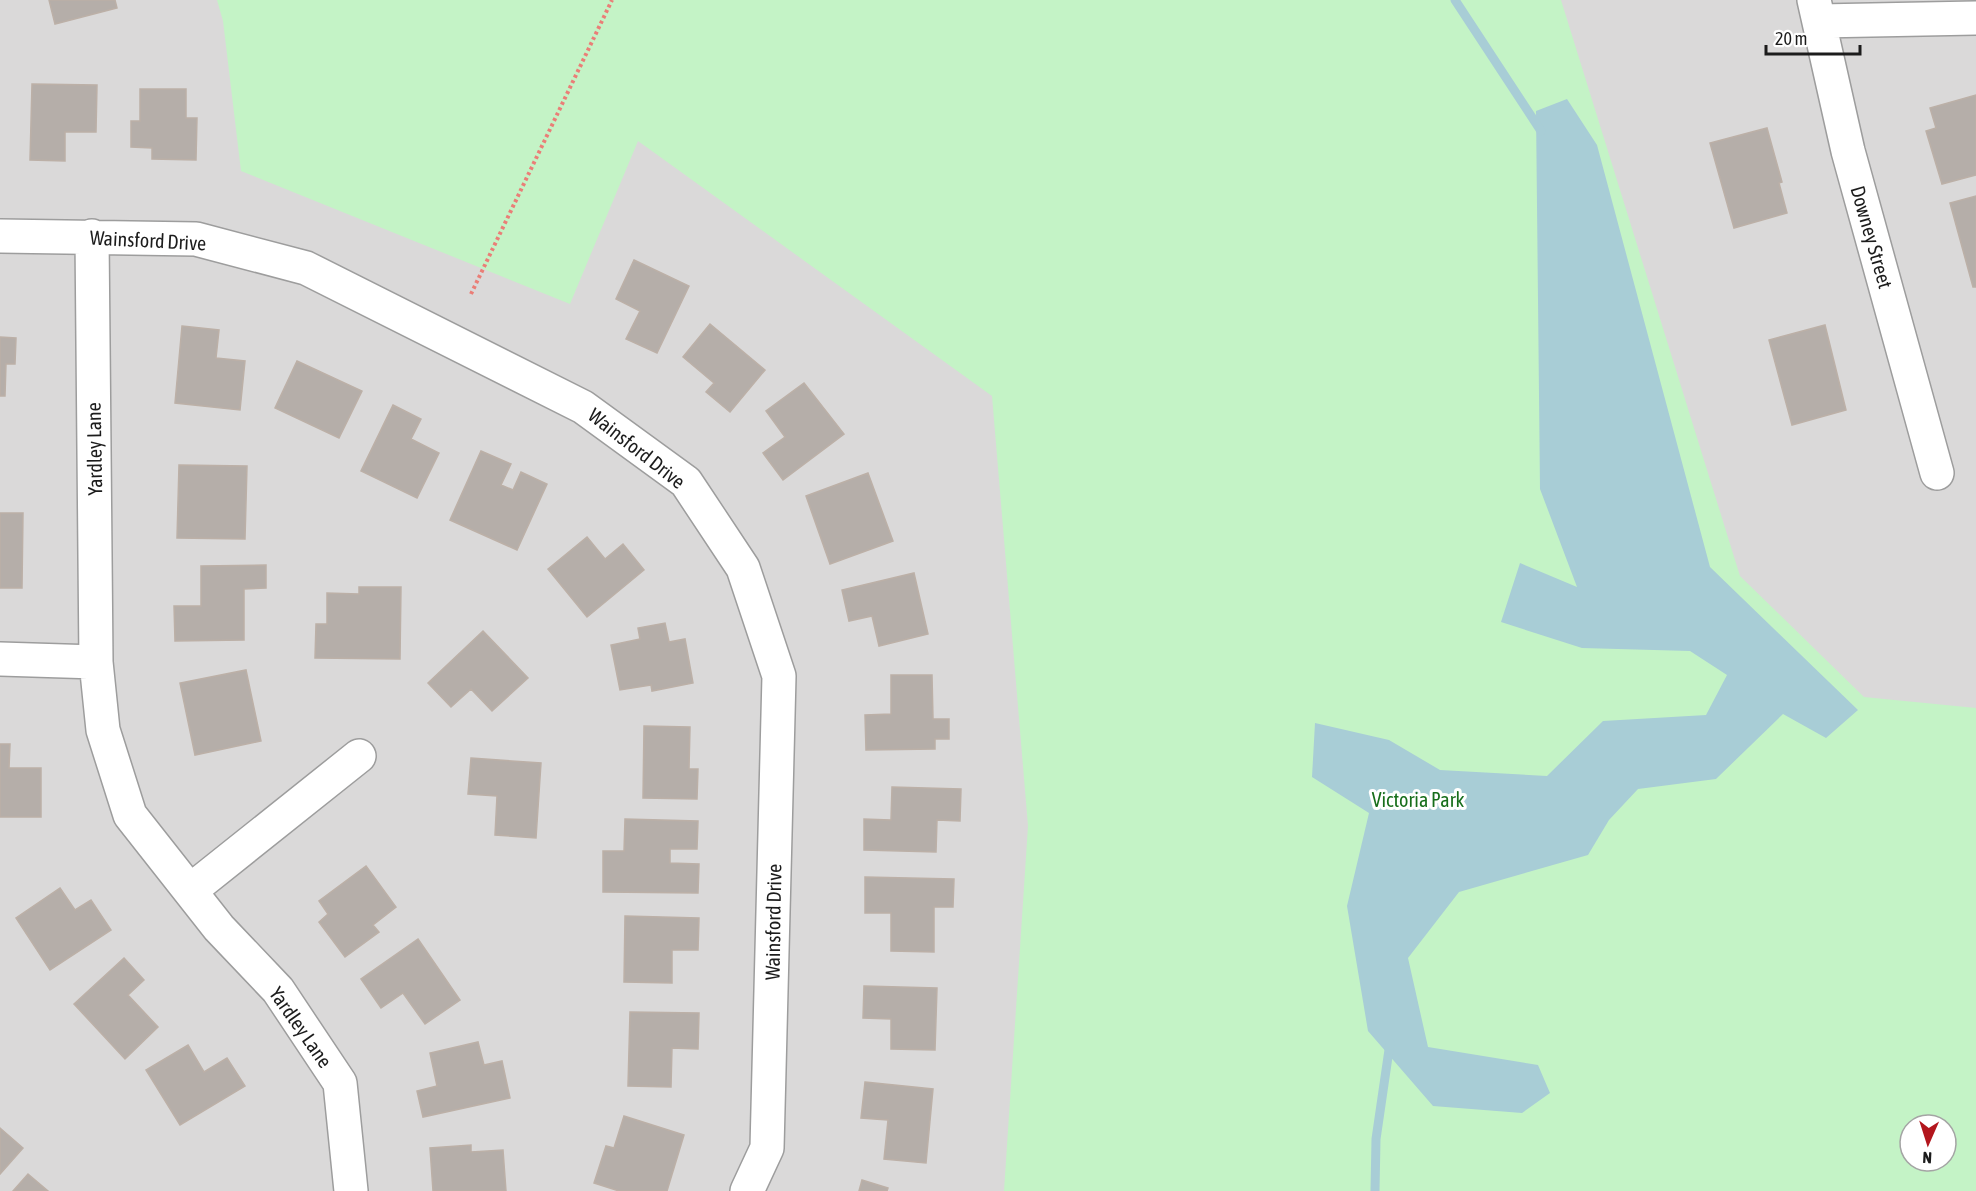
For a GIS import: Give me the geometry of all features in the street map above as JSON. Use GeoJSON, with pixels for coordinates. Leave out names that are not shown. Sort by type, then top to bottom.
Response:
{"type":"FeatureCollection","features":[{"type":"Feature","properties":{"kind":"street"},"geometry":{"type":"LineString","coordinates":[[1816,10],[1976,18]]}},
{"type":"Feature","properties":{"kind":"street","name":"Downey Street"},"geometry":{"type":"LineString","coordinates":[[1816,10],[1848,151],[1937,473]]}},
{"type":"Feature","properties":{"kind":"street","name":"Wainsford Drive"},"geometry":{"type":"LineString","coordinates":[[0,236],[196,239],[306,268],[584,407],[686,482],[743,568],[779,676],[767,1148],[747,1191]]}},
{"type":"Feature","properties":{"kind":"street","name":"Yardley Lane"},"geometry":{"type":"LineString","coordinates":[[92,236],[96,662],[103,730],[130,815],[219,928],[278,990],[340,1083],[351,1191]]}},
{"type":"Feature","properties":{"kind":"street"},"geometry":{"type":"LineString","coordinates":[[0,659],[96,662]]}},
{"type":"Feature","properties":{"kind":"street"},"geometry":{"type":"LineString","coordinates":[[191,890],[359,756]]}},
{"type":"Feature","properties":{"kind":"path"},"geometry":{"type":"LineString","coordinates":[[471,294],[612,0]]}},
{"type":"Feature","properties":{"kind":"shaded area"},"geometry":{"type":"Polygon","coordinates":[[[0,0],[1976,0],[1976,1191],[0,1191],[0,0]]]}},
{"type":"Feature","properties":{"kind":"green space","name":"Victoria Park"},"geometry":{"type":"Polygon","coordinates":[[[217,0],[1561,0],[1740,576],[1864,697],[1976,708],[1976,1191],[1004,1191],[1028,826],[992,396],[638,141],[570,304],[241,171],[223,21],[217,0]]]}},
{"type":"Feature","properties":{"kind":"water"},"geometry":{"type":"Polygon","coordinates":[[[1567,99],[1597,145],[1710,567],[1858,710],[1826,738],[1783,714],[1716,779],[1638,789],[1609,820],[1588,855],[1459,892],[1408,958],[1428,1047],[1538,1065],[1550,1093],[1522,1113],[1433,1106],[1368,1031],[1347,906],[1369,813],[1312,777],[1315,723],[1389,740],[1440,770],[1547,776],[1603,721],[1706,715],[1727,675],[1690,651],[1582,648],[1501,622],[1520,563],[1577,587],[1540,489],[1536,111],[1567,99]]]}},
{"type":"Feature","properties":{"kind":"building"},"geometry":{"type":"Polygon","coordinates":[[[49,0],[115,0],[117,8],[55,24],[49,0]]]}},
{"type":"Feature","properties":{"kind":"building"},"geometry":{"type":"Polygon","coordinates":[[[32,84],[97,85],[96,132],[65,132],[65,161],[30,160],[32,84]]]}},
{"type":"Feature","properties":{"kind":"building"},"geometry":{"type":"Polygon","coordinates":[[[140,89],[186,89],[186,118],[197,118],[196,160],[152,159],[152,148],[131,147],[131,121],[140,121],[140,89]]]}},
{"type":"Feature","properties":{"kind":"building"},"geometry":{"type":"Polygon","coordinates":[[[1976,95],[1976,175],[1942,184],[1926,131],[1936,128],[1930,108],[1976,95]]]}},
{"type":"Feature","properties":{"kind":"building"},"geometry":{"type":"Polygon","coordinates":[[[1767,128],[1782,182],[1779,183],[1787,213],[1734,228],[1710,143],[1767,128]]]}},
{"type":"Feature","properties":{"kind":"building"},"geometry":{"type":"Polygon","coordinates":[[[1976,196],[1976,287],[1973,287],[1950,203],[1976,196]]]}},
{"type":"Feature","properties":{"kind":"building"},"geometry":{"type":"Polygon","coordinates":[[[634,260],[689,286],[657,353],[626,339],[640,311],[616,299],[634,260]]]}},
{"type":"Feature","properties":{"kind":"building"},"geometry":{"type":"Polygon","coordinates":[[[710,324],[765,370],[730,412],[706,392],[714,383],[683,357],[710,324]]]}},
{"type":"Feature","properties":{"kind":"building"},"geometry":{"type":"Polygon","coordinates":[[[1825,325],[1846,410],[1792,425],[1769,340],[1825,325]]]}},
{"type":"Feature","properties":{"kind":"building"},"geometry":{"type":"Polygon","coordinates":[[[182,326],[219,330],[216,358],[245,361],[240,410],[175,403],[182,326]]]}},
{"type":"Feature","properties":{"kind":"building"},"geometry":{"type":"Polygon","coordinates":[[[0,337],[16,338],[15,364],[6,364],[5,396],[0,396],[0,337]]]}},
{"type":"Feature","properties":{"kind":"building"},"geometry":{"type":"Polygon","coordinates":[[[297,361],[362,391],[339,438],[275,408],[297,361]]]}},
{"type":"Feature","properties":{"kind":"building"},"geometry":{"type":"Polygon","coordinates":[[[804,383],[844,434],[783,480],[763,453],[785,437],[766,411],[804,383]]]}},
{"type":"Feature","properties":{"kind":"building"},"geometry":{"type":"Polygon","coordinates":[[[393,405],[421,419],[411,439],[439,453],[417,498],[361,471],[393,405]]]}},
{"type":"Feature","properties":{"kind":"building"},"geometry":{"type":"Polygon","coordinates":[[[481,451],[511,464],[501,485],[513,490],[521,472],[547,484],[517,550],[450,520],[481,451]]]}},
{"type":"Feature","properties":{"kind":"building"},"geometry":{"type":"Polygon","coordinates":[[[179,465],[247,466],[245,539],[177,538],[179,465]]]}},
{"type":"Feature","properties":{"kind":"building"},"geometry":{"type":"Polygon","coordinates":[[[868,473],[893,541],[830,564],[806,496],[868,473]]]}},
{"type":"Feature","properties":{"kind":"building"},"geometry":{"type":"Polygon","coordinates":[[[0,513],[23,513],[22,588],[0,588],[0,513]]]}},
{"type":"Feature","properties":{"kind":"building"},"geometry":{"type":"Polygon","coordinates":[[[587,537],[605,559],[623,544],[644,570],[587,617],[548,569],[587,537]]]}},
{"type":"Feature","properties":{"kind":"building"},"geometry":{"type":"Polygon","coordinates":[[[266,565],[266,588],[244,589],[244,640],[175,641],[174,606],[201,606],[201,566],[266,565]]]}},
{"type":"Feature","properties":{"kind":"building"},"geometry":{"type":"Polygon","coordinates":[[[914,573],[928,634],[879,646],[872,616],[849,621],[842,590],[914,573]]]}},
{"type":"Feature","properties":{"kind":"building"},"geometry":{"type":"Polygon","coordinates":[[[359,587],[401,587],[400,659],[315,658],[316,624],[327,624],[327,593],[359,594],[359,587]]]}},
{"type":"Feature","properties":{"kind":"building"},"geometry":{"type":"Polygon","coordinates":[[[665,623],[669,642],[685,639],[693,683],[652,691],[651,685],[620,690],[611,645],[640,639],[638,628],[665,623]]]}},
{"type":"Feature","properties":{"kind":"building"},"geometry":{"type":"Polygon","coordinates":[[[483,631],[528,678],[492,711],[471,689],[451,707],[428,683],[483,631]]]}},
{"type":"Feature","properties":{"kind":"building"},"geometry":{"type":"Polygon","coordinates":[[[246,670],[261,741],[195,755],[180,683],[246,670]]]}},
{"type":"Feature","properties":{"kind":"building"},"geometry":{"type":"Polygon","coordinates":[[[891,675],[932,675],[933,719],[949,719],[949,739],[935,739],[935,749],[866,750],[865,715],[891,714],[891,675]]]}},
{"type":"Feature","properties":{"kind":"building"},"geometry":{"type":"Polygon","coordinates":[[[644,726],[690,727],[689,769],[698,769],[697,799],[643,798],[644,726]]]}},
{"type":"Feature","properties":{"kind":"building"},"geometry":{"type":"Polygon","coordinates":[[[0,744],[10,744],[9,768],[41,768],[41,817],[0,817],[0,744]]]}},
{"type":"Feature","properties":{"kind":"building"},"geometry":{"type":"Polygon","coordinates":[[[471,758],[541,763],[536,838],[495,835],[497,796],[468,794],[471,758]]]}},
{"type":"Feature","properties":{"kind":"building"},"geometry":{"type":"Polygon","coordinates":[[[892,787],[961,789],[960,821],[937,820],[936,852],[864,850],[864,819],[891,820],[892,787]]]}},
{"type":"Feature","properties":{"kind":"building"},"geometry":{"type":"Polygon","coordinates":[[[625,819],[698,821],[697,849],[670,849],[670,863],[699,864],[698,893],[603,892],[603,851],[624,851],[625,819]]]}},
{"type":"Feature","properties":{"kind":"building"},"geometry":{"type":"Polygon","coordinates":[[[366,866],[396,907],[373,925],[379,932],[345,957],[319,922],[328,914],[319,901],[366,866]]]}},
{"type":"Feature","properties":{"kind":"building"},"geometry":{"type":"Polygon","coordinates":[[[865,877],[954,879],[953,907],[934,907],[934,952],[891,951],[891,913],[865,913],[865,877]]]}},
{"type":"Feature","properties":{"kind":"building"},"geometry":{"type":"Polygon","coordinates":[[[60,888],[75,910],[91,900],[111,930],[50,970],[16,918],[60,888]]]}},
{"type":"Feature","properties":{"kind":"building"},"geometry":{"type":"Polygon","coordinates":[[[625,916],[699,918],[698,950],[672,950],[672,983],[624,982],[625,916]]]}},
{"type":"Feature","properties":{"kind":"building"},"geometry":{"type":"Polygon","coordinates":[[[418,939],[460,1000],[425,1024],[403,993],[381,1008],[361,979],[418,939]]]}},
{"type":"Feature","properties":{"kind":"building"},"geometry":{"type":"Polygon","coordinates":[[[124,958],[144,980],[128,995],[158,1027],[125,1059],[74,1004],[124,958]]]}},
{"type":"Feature","properties":{"kind":"building"},"geometry":{"type":"Polygon","coordinates":[[[864,986],[937,988],[935,1050],[891,1049],[891,1019],[863,1018],[864,986]]]}},
{"type":"Feature","properties":{"kind":"building"},"geometry":{"type":"Polygon","coordinates":[[[630,1012],[699,1013],[698,1049],[672,1048],[671,1087],[628,1086],[630,1012]]]}},
{"type":"Feature","properties":{"kind":"building"},"geometry":{"type":"Polygon","coordinates":[[[478,1042],[484,1065],[502,1061],[510,1098],[423,1117],[417,1091],[437,1086],[430,1053],[478,1042]]]}},
{"type":"Feature","properties":{"kind":"building"},"geometry":{"type":"Polygon","coordinates":[[[188,1045],[204,1072],[227,1058],[245,1086],[180,1125],[146,1070],[188,1045]]]}},
{"type":"Feature","properties":{"kind":"building"},"geometry":{"type":"Polygon","coordinates":[[[865,1082],[933,1089],[926,1163],[884,1159],[888,1120],[861,1118],[865,1082]]]}},
{"type":"Feature","properties":{"kind":"building"},"geometry":{"type":"Polygon","coordinates":[[[624,1116],[684,1135],[667,1191],[619,1191],[594,1183],[606,1146],[614,1148],[624,1116]]]}},
{"type":"Feature","properties":{"kind":"building"},"geometry":{"type":"Polygon","coordinates":[[[0,1128],[23,1148],[0,1174],[0,1128]]]}},
{"type":"Feature","properties":{"kind":"building"},"geometry":{"type":"Polygon","coordinates":[[[471,1145],[471,1152],[503,1150],[506,1191],[433,1191],[430,1148],[471,1145]]]}},
{"type":"Feature","properties":{"kind":"building"},"geometry":{"type":"Polygon","coordinates":[[[28,1174],[48,1191],[13,1191],[28,1174]]]}},
{"type":"Feature","properties":{"kind":"building"},"geometry":{"type":"Polygon","coordinates":[[[862,1180],[888,1188],[887,1191],[859,1191],[862,1180]]]}},
{"type":"Feature","properties":{"kind":"waterway"},"geometry":{"type":"LineString","coordinates":[[1455,0],[1541,131]]}},
{"type":"Feature","properties":{"kind":"waterway"},"geometry":{"type":"LineString","coordinates":[[1375,1191],[1376,1139],[1390,1043]]}}]}
